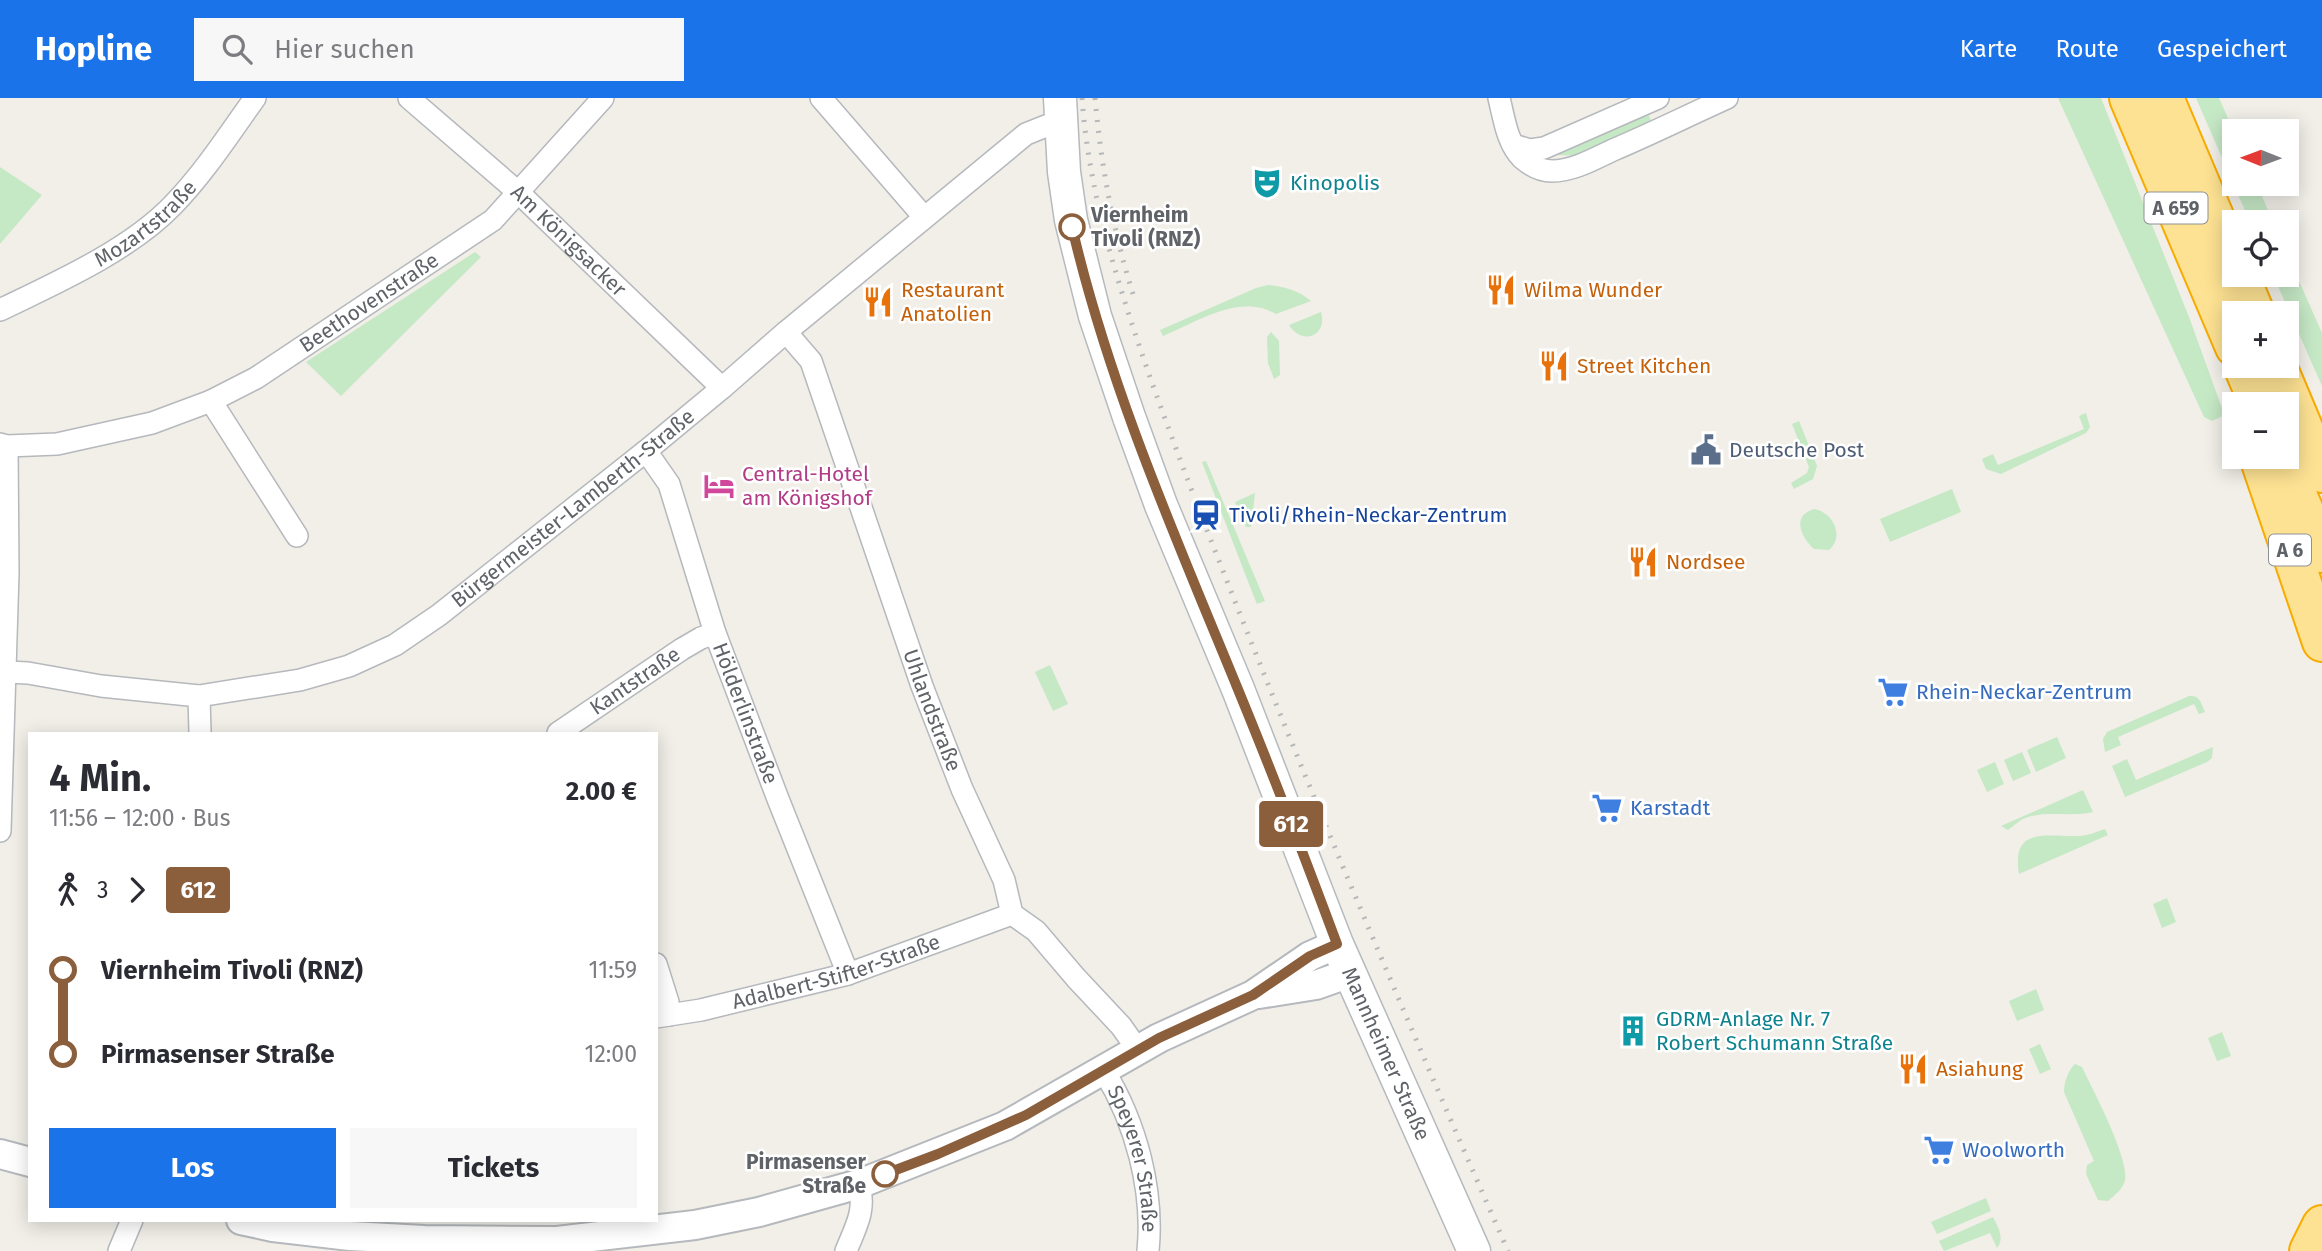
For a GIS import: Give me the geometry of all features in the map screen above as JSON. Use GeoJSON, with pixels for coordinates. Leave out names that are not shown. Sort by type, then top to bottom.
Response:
{"type":"FeatureCollection","features":[{"type":"Feature","properties":{"kind":"highway","name":"A 659"},"geometry":{"type":"LineString","coordinates":[[2129,98],[2225,301]]}},
{"type":"Feature","properties":{"kind":"highway","name":"A 659"},"geometry":{"type":"LineString","coordinates":[[2164,98],[2222,235]]}},
{"type":"Feature","properties":{"kind":"highway"},"geometry":{"type":"LineString","coordinates":[[2282,378],[2322,473]]}},
{"type":"Feature","properties":{"kind":"highway","name":"A 6"},"geometry":{"type":"LineString","coordinates":[[2263,469],[2322,642]]}},
{"type":"Feature","properties":{"kind":"highway"},"geometry":{"type":"LineString","coordinates":[[2286,469],[2322,553]]}},
{"type":"Feature","properties":{"kind":"highway"},"geometry":{"type":"LineString","coordinates":[[2309,1251],[2322,1225]]}},
{"type":"Feature","properties":{"kind":"main road","name":"Mannheimer Straße"},"geometry":{"type":"LineString","coordinates":[[1061,111],[1064,172],[1071,219],[1103,341],[1161,505],[1242,701],[1337,944],[1474,1251]]}},
{"type":"Feature","properties":{"kind":"street","name":"Mozartstraße"},"geometry":{"type":"LineString","coordinates":[[0,310],[57,282],[121,245],[172,206],[203,171],[255,98]]}},
{"type":"Feature","properties":{"kind":"street","name":"Am Königsacker"},"geometry":{"type":"LineString","coordinates":[[409,98],[519,192],[722,388]]}},
{"type":"Feature","properties":{"kind":"street","name":"Beethovenstraße"},"geometry":{"type":"LineString","coordinates":[[3,445],[57,444],[152,423],[211,401],[256,378],[493,220],[603,98]]}},
{"type":"Feature","properties":{"kind":"street"},"geometry":{"type":"LineString","coordinates":[[821,98],[925,217]]}},
{"type":"Feature","properties":{"kind":"street"},"geometry":{"type":"LineString","coordinates":[[1499,98],[1513,145],[1521,157],[1532,166],[1550,171],[1573,168],[1727,98]]}},
{"type":"Feature","properties":{"kind":"street"},"geometry":{"type":"LineString","coordinates":[[1513,145],[1531,150],[1544,148],[1658,98]]}},
{"type":"Feature","properties":{"kind":"street","name":"Bürgermeister-Lamberth-Straße"},"geometry":{"type":"LineString","coordinates":[[6,672],[28,673],[101,686],[199,696],[300,680],[349,666],[395,645],[439,615],[646,451],[1026,134],[1046,126],[1061,111]]}},
{"type":"Feature","properties":{"kind":"street","name":"Uhlandstraße"},"geometry":{"type":"LineString","coordinates":[[786,332],[811,361],[922,686],[962,789],[1004,880],[1012,915]]}},
{"type":"Feature","properties":{"kind":"street"},"geometry":{"type":"LineString","coordinates":[[211,401],[297,536]]}},
{"type":"Feature","properties":{"kind":"street"},"geometry":{"type":"LineString","coordinates":[[0,831],[6,672],[3,445]]}},
{"type":"Feature","properties":{"kind":"street","name":"Hölderlinstraße"},"geometry":{"type":"LineString","coordinates":[[646,451],[668,484],[715,633],[848,974]]}},
{"type":"Feature","properties":{"kind":"street","name":"Kantstraße"},"geometry":{"type":"LineString","coordinates":[[565,732],[682,649],[715,633]]}},
{"type":"Feature","properties":{"kind":"street"},"geometry":{"type":"LineString","coordinates":[[199,696],[200,732]]}},
{"type":"Feature","properties":{"kind":"street"},"geometry":{"type":"LineString","coordinates":[[1012,915],[1036,931],[1121,1026],[1138,1050]]}},
{"type":"Feature","properties":{"kind":"street","name":"Adalbert-Stifter-Straße"},"geometry":{"type":"LineString","coordinates":[[663,1016],[701,1010],[848,974],[1012,915]]}},
{"type":"Feature","properties":{"kind":"street"},"geometry":{"type":"LineString","coordinates":[[250,1222],[349,1236],[612,1243],[713,1222],[859,1184],[1005,1126],[1179,1028],[1253,995],[1310,956],[1337,944]]}},
{"type":"Feature","properties":{"kind":"street"},"geometry":{"type":"LineString","coordinates":[[658,970],[668,1002],[663,1016]]}},
{"type":"Feature","properties":{"kind":"street"},"geometry":{"type":"LineString","coordinates":[[1253,995],[1316,985],[1350,973]]}},
{"type":"Feature","properties":{"kind":"street","name":"Speyerer Straße"},"geometry":{"type":"LineString","coordinates":[[1104,1071],[1123,1104],[1141,1161],[1147,1199],[1148,1251]]}},
{"type":"Feature","properties":{"kind":"street"},"geometry":{"type":"LineString","coordinates":[[0,1154],[28,1161]]}},
{"type":"Feature","properties":{"kind":"street"},"geometry":{"type":"LineString","coordinates":[[846,1251],[861,1214],[863,1199],[859,1184]]}},
{"type":"Feature","properties":{"kind":"street"},"geometry":{"type":"LineString","coordinates":[[119,1251],[131,1222]]}},
{"type":"Feature","properties":{"kind":"green space"},"geometry":{"type":"Polygon","coordinates":[[[2058,98],[2101,98],[2189,317],[2222,408],[2221,417],[2212,421],[2204,417],[2058,98]]]}},
{"type":"Feature","properties":{"kind":"green space"},"geometry":{"type":"Polygon","coordinates":[[[2196,98],[2219,98],[2228,119],[2222,119],[2222,158],[2196,98]]]}},
{"type":"Feature","properties":{"kind":"green space"},"geometry":{"type":"Polygon","coordinates":[[[1648,113],[1653,126],[1584,156],[1557,155],[1556,152],[1648,113]]]}},
{"type":"Feature","properties":{"kind":"green space"},"geometry":{"type":"Polygon","coordinates":[[[0,167],[42,195],[0,244],[0,167]]]}},
{"type":"Feature","properties":{"kind":"green space"},"geometry":{"type":"Polygon","coordinates":[[[2239,196],[2262,196],[2268,210],[2245,210],[2239,196]]]}},
{"type":"Feature","properties":{"kind":"green space"},"geometry":{"type":"Polygon","coordinates":[[[475,252],[481,257],[341,396],[306,362],[475,252]]]}},
{"type":"Feature","properties":{"kind":"green space"},"geometry":{"type":"Polygon","coordinates":[[[2299,281],[2322,333],[2322,386],[2299,334],[2299,301],[2284,301],[2278,287],[2299,287],[2299,281]]]}},
{"type":"Feature","properties":{"kind":"green space"},"geometry":{"type":"Polygon","coordinates":[[[1268,285],[1291,290],[1311,301],[1276,314],[1258,307],[1231,308],[1163,336],[1160,330],[1256,288],[1268,285]]]}},
{"type":"Feature","properties":{"kind":"green space"},"geometry":{"type":"Polygon","coordinates":[[[1321,312],[1321,327],[1312,335],[1300,335],[1289,325],[1321,312]]]}},
{"type":"Feature","properties":{"kind":"green space"},"geometry":{"type":"Polygon","coordinates":[[[1271,332],[1279,341],[1280,375],[1274,379],[1268,363],[1267,337],[1271,332]]]}},
{"type":"Feature","properties":{"kind":"green space"},"geometry":{"type":"Polygon","coordinates":[[[2086,413],[2090,427],[2086,433],[2001,474],[1986,469],[1982,459],[1993,454],[1998,465],[2084,429],[2079,416],[2086,413]]]}},
{"type":"Feature","properties":{"kind":"green space"},"geometry":{"type":"Polygon","coordinates":[[[1799,421],[1817,466],[1813,479],[1794,489],[1791,483],[1807,473],[1809,467],[1792,424],[1799,421]]]}},
{"type":"Feature","properties":{"kind":"green space"},"geometry":{"type":"Polygon","coordinates":[[[1206,461],[1265,601],[1257,604],[1254,597],[1202,462],[1206,461]]]}},
{"type":"Feature","properties":{"kind":"green space"},"geometry":{"type":"Polygon","coordinates":[[[1952,489],[1961,512],[1890,542],[1880,519],[1952,489]]]}},
{"type":"Feature","properties":{"kind":"green space"},"geometry":{"type":"Polygon","coordinates":[[[1255,493],[1251,527],[1246,527],[1235,502],[1255,493]]]}},
{"type":"Feature","properties":{"kind":"green space"},"geometry":{"type":"Polygon","coordinates":[[[1814,509],[1827,515],[1835,525],[1836,538],[1829,550],[1814,549],[1802,533],[1802,517],[1814,509]]]}},
{"type":"Feature","properties":{"kind":"green space"},"geometry":{"type":"Polygon","coordinates":[[[1050,665],[1068,704],[1053,711],[1035,672],[1050,665]]]}},
{"type":"Feature","properties":{"kind":"green space"},"geometry":{"type":"Polygon","coordinates":[[[2189,696],[2198,698],[2205,712],[2199,714],[2194,704],[2118,737],[2121,745],[2105,752],[2103,739],[2107,732],[2189,696]]]}},
{"type":"Feature","properties":{"kind":"green space"},"geometry":{"type":"Polygon","coordinates":[[[2057,737],[2066,758],[2036,772],[2027,750],[2057,737]]]}},
{"type":"Feature","properties":{"kind":"green space"},"geometry":{"type":"Polygon","coordinates":[[[2213,747],[2212,758],[2207,762],[2125,797],[2112,766],[2127,759],[2136,780],[2213,747]]]}},
{"type":"Feature","properties":{"kind":"green space"},"geometry":{"type":"Polygon","coordinates":[[[2022,752],[2031,773],[2013,781],[2004,760],[2022,752]]]}},
{"type":"Feature","properties":{"kind":"green space"},"geometry":{"type":"Polygon","coordinates":[[[1995,762],[2004,784],[1987,792],[1977,770],[1995,762]]]}},
{"type":"Feature","properties":{"kind":"green space"},"geometry":{"type":"Polygon","coordinates":[[[2083,790],[2093,812],[2036,815],[2022,819],[2008,830],[2001,826],[2083,790]]]}},
{"type":"Feature","properties":{"kind":"green space"},"geometry":{"type":"Polygon","coordinates":[[[2105,829],[2108,835],[2019,874],[2020,848],[2026,841],[2043,836],[2085,835],[2105,829]]]}},
{"type":"Feature","properties":{"kind":"green space"},"geometry":{"type":"Polygon","coordinates":[[[2167,898],[2176,922],[2162,928],[2153,904],[2167,898]]]}},
{"type":"Feature","properties":{"kind":"green space"},"geometry":{"type":"Polygon","coordinates":[[[2036,989],[2044,1010],[2017,1021],[2009,1001],[2036,989]]]}},
{"type":"Feature","properties":{"kind":"green space"},"geometry":{"type":"Polygon","coordinates":[[[2222,1032],[2231,1056],[2217,1061],[2208,1038],[2222,1032]]]}},
{"type":"Feature","properties":{"kind":"green space"},"geometry":{"type":"Polygon","coordinates":[[[2040,1044],[2051,1069],[2040,1074],[2029,1049],[2040,1044]]]}},
{"type":"Feature","properties":{"kind":"green space"},"geometry":{"type":"Polygon","coordinates":[[[2075,1064],[2082,1067],[2122,1156],[2125,1180],[2121,1189],[2108,1201],[2098,1200],[2086,1174],[2087,1165],[2094,1161],[2064,1092],[2067,1077],[2075,1064]]]}},
{"type":"Feature","properties":{"kind":"green space"},"geometry":{"type":"Polygon","coordinates":[[[1986,1198],[1991,1211],[1937,1234],[1931,1222],[1986,1198]]]}},
{"type":"Feature","properties":{"kind":"green space"},"geometry":{"type":"Polygon","coordinates":[[[1993,1217],[2001,1236],[1997,1248],[1990,1233],[1944,1251],[1939,1241],[1993,1217]]]}},
{"type":"Feature","properties":{"kind":"railway"},"geometry":{"type":"LineString","coordinates":[[1082,98],[1091,170],[1107,241],[1168,428],[1327,827],[1508,1251]]}},
{"type":"Feature","properties":{"kind":"railway"},"geometry":{"type":"LineString","coordinates":[[1095,98],[1109,197],[1133,294]]}},
{"type":"Feature","properties":{"kind":"bus line","name":"612"},"geometry":{"type":"LineString","coordinates":[[885,1174],[1005,1126],[1159,1038],[1253,995],[1310,956],[1337,944],[1238,689],[1161,505],[1103,341],[1072,227]]}},
{"type":"Feature","properties":{"kind":"place","name":"Kinopolis"},"geometry":{"type":"Point","coordinates":[1267,183]}},
{"type":"Feature","properties":{"kind":"place","name":"Viernheim Tivoli (RNZ)"},"geometry":{"type":"Point","coordinates":[1072,227]}},
{"type":"Feature","properties":{"kind":"place","name":"Wilma Wunder"},"geometry":{"type":"Point","coordinates":[1501,290]}},
{"type":"Feature","properties":{"kind":"place","name":"Restaurant Anatolien"},"geometry":{"type":"Point","coordinates":[878,302]}},
{"type":"Feature","properties":{"kind":"place","name":"Street Kitchen"},"geometry":{"type":"Point","coordinates":[1554,366]}},
{"type":"Feature","properties":{"kind":"place","name":"Deutsche Post"},"geometry":{"type":"Point","coordinates":[1706,450]}},
{"type":"Feature","properties":{"kind":"place","name":"Central-Hotel am Königshof"},"geometry":{"type":"Point","coordinates":[719,486]}},
{"type":"Feature","properties":{"kind":"place","name":"Tivoli/Rhein-Neckar-Zentrum"},"geometry":{"type":"Point","coordinates":[1206,515]}},
{"type":"Feature","properties":{"kind":"place","name":"Nordsee"},"geometry":{"type":"Point","coordinates":[1643,562]}},
{"type":"Feature","properties":{"kind":"place","name":"Rhein-Neckar-Zentrum"},"geometry":{"type":"Point","coordinates":[1893,692]}},
{"type":"Feature","properties":{"kind":"place","name":"Karstadt"},"geometry":{"type":"Point","coordinates":[1607,808]}},
{"type":"Feature","properties":{"kind":"place","name":"GDRM-Anlage Nr. 7 Robert Schumann Straße"},"geometry":{"type":"Point","coordinates":[1633,1031]}},
{"type":"Feature","properties":{"kind":"place","name":"Asiahung"},"geometry":{"type":"Point","coordinates":[1913,1069]}},
{"type":"Feature","properties":{"kind":"place","name":"Woolworth"},"geometry":{"type":"Point","coordinates":[1939,1150]}},
{"type":"Feature","properties":{"kind":"place","name":"Pirmasenser Straße"},"geometry":{"type":"Point","coordinates":[885,1174]}}]}
